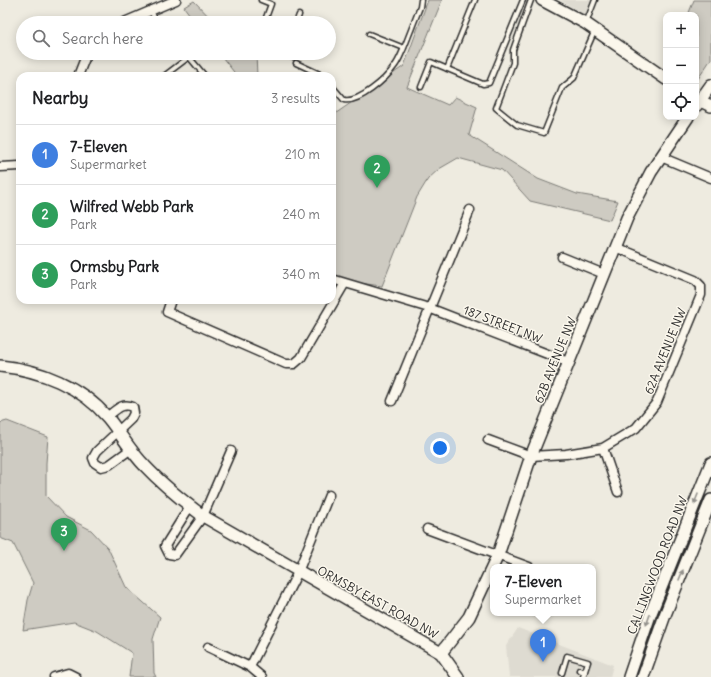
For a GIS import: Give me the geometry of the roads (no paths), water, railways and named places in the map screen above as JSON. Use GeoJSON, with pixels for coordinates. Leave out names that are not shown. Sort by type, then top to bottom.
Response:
{"type":"FeatureCollection","features":[{"type":"Feature","properties":{"kind":"street"},"geometry":{"type":"LineString","coordinates":[[138,16],[176,0]]}},
{"type":"Feature","properties":{"kind":"street"},"geometry":{"type":"LineString","coordinates":[[542,0],[585,23],[663,77]]}},
{"type":"Feature","properties":{"kind":"street"},"geometry":{"type":"LineString","coordinates":[[80,72],[84,60]]}},
{"type":"Feature","properties":{"kind":"street"},"geometry":{"type":"LineString","coordinates":[[699,100],[711,85]]}},
{"type":"Feature","properties":{"kind":"street"},"geometry":{"type":"LineString","coordinates":[[699,103],[711,106]]}},
{"type":"Feature","properties":{"kind":"street","name":"62B AVENUE NW"},"geometry":{"type":"LineString","coordinates":[[494,564],[531,456],[627,218],[661,157],[686,120]]}},
{"type":"Feature","properties":{"kind":"street"},"geometry":{"type":"LineString","coordinates":[[661,157],[711,178]]}},
{"type":"Feature","properties":{"kind":"street"},"geometry":{"type":"LineString","coordinates":[[0,167],[16,166]]}},
{"type":"Feature","properties":{"kind":"street"},"geometry":{"type":"LineString","coordinates":[[392,401],[470,210]]}},
{"type":"Feature","properties":{"kind":"street","name":"62A AVENUE NW"},"geometry":{"type":"LineString","coordinates":[[603,448],[636,428],[657,402],[701,295],[701,286],[695,280],[615,248]]}},
{"type":"Feature","properties":{"kind":"street"},"geometry":{"type":"LineString","coordinates":[[562,257],[604,274]]}},
{"type":"Feature","properties":{"kind":"street","name":"187 STREET NW"},"geometry":{"type":"LineString","coordinates":[[336,280],[429,308],[568,362]]}},
{"type":"Feature","properties":{"kind":"street"},"geometry":{"type":"LineString","coordinates":[[336,298],[345,283]]}},
{"type":"Feature","properties":{"kind":"street"},"geometry":{"type":"LineString","coordinates":[[170,304],[167,312],[286,364],[294,364],[301,358],[333,304]]}},
{"type":"Feature","properties":{"kind":"street","name":"ORMSBY EAST ROAD NW"},"geometry":{"type":"LineString","coordinates":[[0,366],[19,368],[40,374],[64,384],[81,394],[107,417],[144,466],[203,516],[441,653],[458,677]]}},
{"type":"Feature","properties":{"kind":"street"},"geometry":{"type":"LineString","coordinates":[[107,417],[121,406],[127,404],[133,407],[134,413],[131,419],[97,451],[93,458],[95,464],[101,467],[109,465],[130,449]]}},
{"type":"Feature","properties":{"kind":"street"},"geometry":{"type":"LineString","coordinates":[[488,440],[531,456],[566,454],[603,448],[618,492]]}},
{"type":"Feature","properties":{"kind":"street"},"geometry":{"type":"LineString","coordinates":[[190,506],[165,546],[169,554],[176,555],[203,516],[230,451]]}},
{"type":"Feature","properties":{"kind":"street","name":"CALLINGWOOD ROAD NW"},"geometry":{"type":"LineString","coordinates":[[629,677],[649,618],[711,463]]}},
{"type":"Feature","properties":{"kind":"street","name":"ORMSBY EAST ROAD NW"},"geometry":{"type":"LineString","coordinates":[[250,667],[298,572],[329,495]]}},
{"type":"Feature","properties":{"kind":"street","name":"CALLINGWOOD ROAD NW"},"geometry":{"type":"LineString","coordinates":[[643,677],[665,615],[711,500]]}},
{"type":"Feature","properties":{"kind":"street"},"geometry":{"type":"LineString","coordinates":[[427,529],[520,564]]}},
{"type":"Feature","properties":{"kind":"street","name":"62B AVENUE NW"},"geometry":{"type":"LineString","coordinates":[[441,653],[469,617],[490,572]]}},
{"type":"Feature","properties":{"kind":"street"},"geometry":{"type":"LineString","coordinates":[[208,647],[250,667],[262,677]]}},
{"type":"Feature","properties":{"kind":"street"},"geometry":{"type":"LineString","coordinates":[[54,677],[68,673],[76,677]]}},
{"type":"Feature","properties":{"kind":"lane"},"geometry":{"type":"LineString","coordinates":[[261,0],[271,4],[267,16]]}},
{"type":"Feature","properties":{"kind":"lane"},"geometry":{"type":"LineString","coordinates":[[336,91],[344,100],[355,100],[381,81],[395,67],[420,7],[420,0]]}},
{"type":"Feature","properties":{"kind":"lane"},"geometry":{"type":"LineString","coordinates":[[447,69],[475,0]]}},
{"type":"Feature","properties":{"kind":"lane"},"geometry":{"type":"LineString","coordinates":[[421,87],[431,62],[483,84],[489,83],[523,0]]}},
{"type":"Feature","properties":{"kind":"lane"},"geometry":{"type":"LineString","coordinates":[[531,0],[513,50],[513,63],[496,108],[517,125],[544,134],[562,88],[574,78],[595,30]]}},
{"type":"Feature","properties":{"kind":"lane"},"geometry":{"type":"LineString","coordinates":[[585,23],[595,0]]}},
{"type":"Feature","properties":{"kind":"lane"},"geometry":{"type":"LineString","coordinates":[[151,10],[154,16]]}},
{"type":"Feature","properties":{"kind":"lane"},"geometry":{"type":"LineString","coordinates":[[368,34],[404,48]]}},
{"type":"Feature","properties":{"kind":"lane"},"geometry":{"type":"LineString","coordinates":[[169,72],[185,60]]}},
{"type":"Feature","properties":{"kind":"lane"},"geometry":{"type":"LineString","coordinates":[[192,60],[202,72]]}},
{"type":"Feature","properties":{"kind":"lane"},"geometry":{"type":"LineString","coordinates":[[296,63],[315,72]]}},
{"type":"Feature","properties":{"kind":"lane"},"geometry":{"type":"LineString","coordinates":[[562,673],[567,656],[588,662],[583,677]]}},
{"type":"Feature","properties":{"kind":"lane"},"geometry":{"type":"LineString","coordinates":[[564,666],[569,668]]}},
{"type":"Feature","properties":{"kind":"lane"},"geometry":{"type":"LineString","coordinates":[[579,670],[585,672]]}},
{"type":"Feature","properties":{"kind":"place","name":"Wilfred Webb Park"},"geometry":{"type":"Point","coordinates":[377,188]}},
{"type":"Feature","properties":{"kind":"place","name":"Ormsby Park"},"geometry":{"type":"Point","coordinates":[64,551]}},
{"type":"Feature","properties":{"kind":"place","name":"7-Eleven"},"geometry":{"type":"Point","coordinates":[543,662]}}]}
